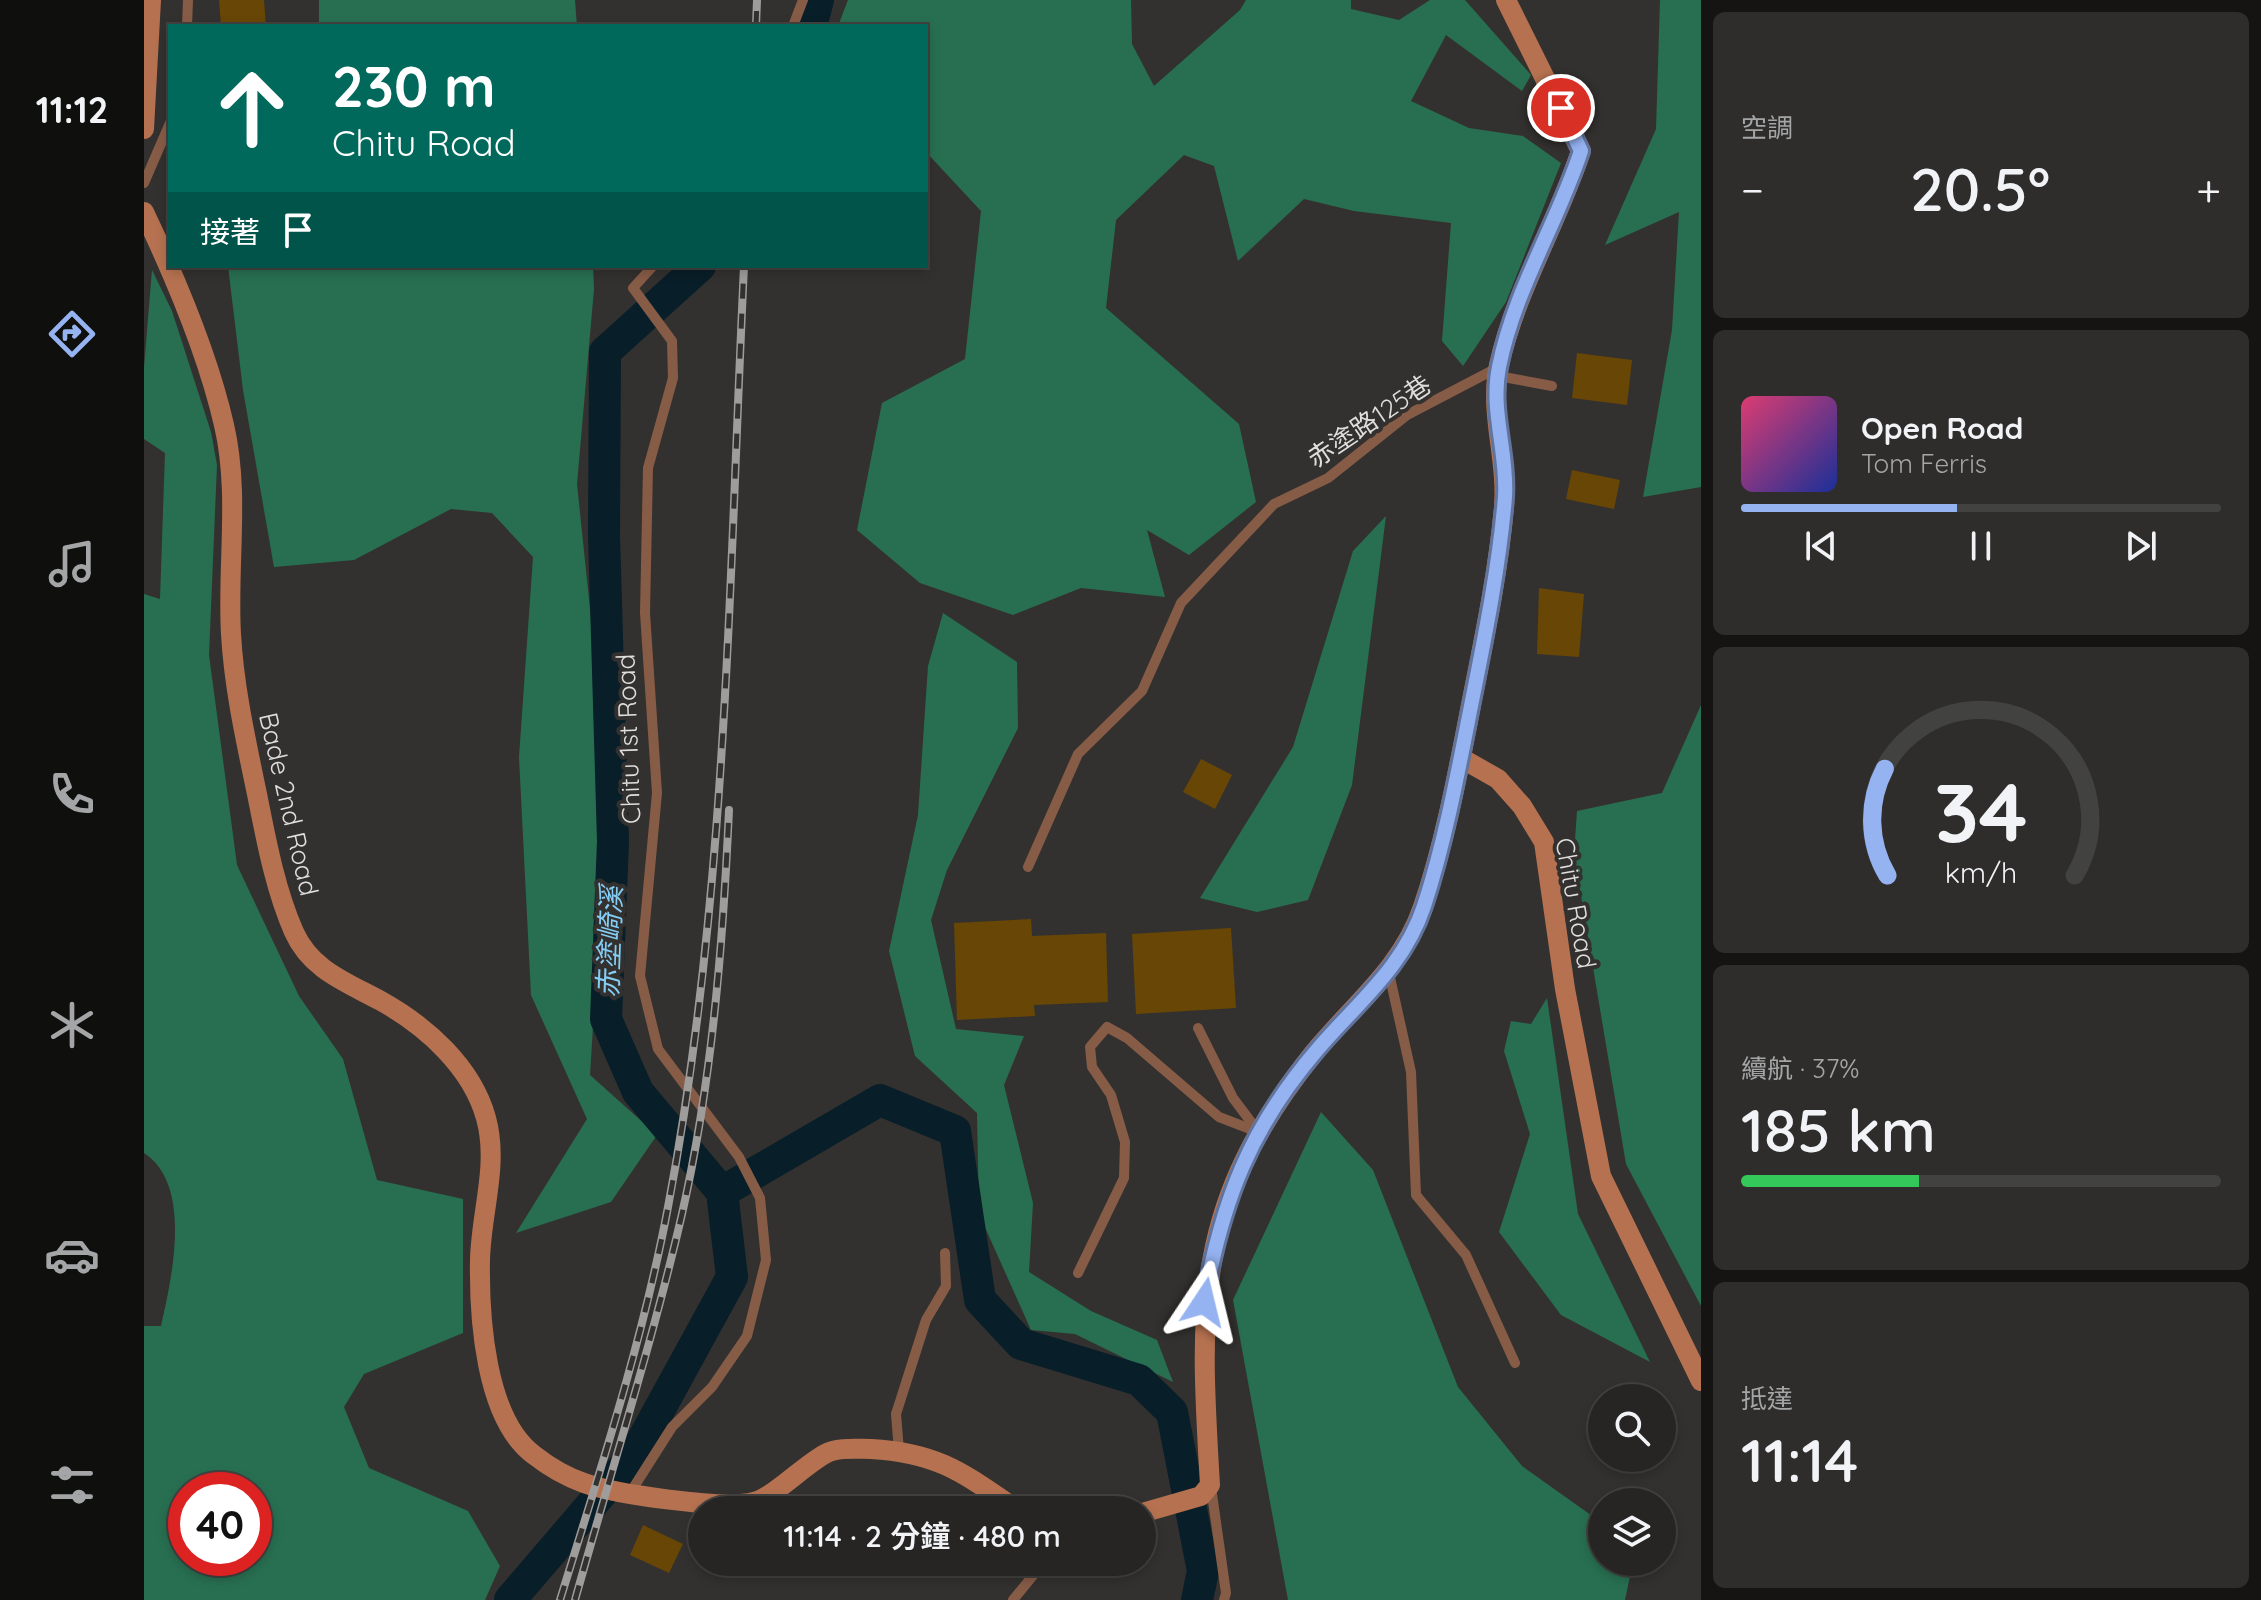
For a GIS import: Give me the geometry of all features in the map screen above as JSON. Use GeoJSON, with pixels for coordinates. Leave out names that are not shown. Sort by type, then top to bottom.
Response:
{"type":"FeatureCollection","features":[{"type":"Feature","properties":{"kind":"street"},"geometry":{"type":"LineString","coordinates":[[144,129],[151,0]]}},
{"type":"Feature","properties":{"kind":"street"},"geometry":{"type":"LineString","coordinates":[[1156,1508],[1206,1490],[1204,1302],[1215,1241],[1227,1202],[1258,1132],[1316,1051],[1389,973],[1407,946],[1424,906],[1461,758],[1501,544],[1505,488],[1495,397],[1498,372],[1512,319],[1581,151],[1506,0]]}},
{"type":"Feature","properties":{"kind":"street","name":"Bade 2nd Road"},"geometry":{"type":"LineString","coordinates":[[144,212],[168,261]]}},
{"type":"Feature","properties":{"kind":"street","name":"Bade 2nd Road"},"geometry":{"type":"LineString","coordinates":[[172,268],[225,427],[232,494],[231,635],[239,706],[268,849],[294,932],[311,959],[341,982],[384,1003],[421,1028],[460,1066],[478,1093],[492,1152],[480,1260],[487,1361],[507,1427],[531,1453],[585,1483],[630,1493],[721,1502],[755,1502],[830,1451],[913,1451],[958,1470],[996,1496]]}},
{"type":"Feature","properties":{"kind":"street","name":"Chitu Road"},"geometry":{"type":"LineString","coordinates":[[1461,758],[1498,779],[1522,806],[1544,842],[1568,1004],[1601,1176],[1701,1381]]}},
{"type":"Feature","properties":{"kind":"lane"},"geometry":{"type":"LineString","coordinates":[[187,24],[188,0]]}},
{"type":"Feature","properties":{"kind":"lane"},"geometry":{"type":"LineString","coordinates":[[794,24],[803,0]]}},
{"type":"Feature","properties":{"kind":"lane"},"geometry":{"type":"LineString","coordinates":[[144,183],[168,128]]}},
{"type":"Feature","properties":{"kind":"lane","name":"Chitu 1st Road"},"geometry":{"type":"LineString","coordinates":[[630,1493],[672,1427],[712,1387],[747,1336],[766,1260],[760,1198],[739,1157],[658,1049],[640,976],[657,793],[645,613],[648,468],[673,378],[672,341],[633,288],[651,268]]}},
{"type":"Feature","properties":{"kind":"lane"},"geometry":{"type":"LineString","coordinates":[[1498,372],[1552,386]]}},
{"type":"Feature","properties":{"kind":"lane","name":"赤塗路125巷"},"geometry":{"type":"LineString","coordinates":[[1028,867],[1078,754],[1142,691],[1181,603],[1274,504],[1328,478],[1407,415],[1498,372]]}},
{"type":"Feature","properties":{"kind":"lane"},"geometry":{"type":"LineString","coordinates":[[1389,973],[1411,1072],[1416,1195],[1466,1255],[1515,1363]]}},
{"type":"Feature","properties":{"kind":"lane"},"geometry":{"type":"LineString","coordinates":[[1078,1273],[1124,1178],[1125,1142],[1111,1095],[1092,1067],[1090,1047],[1107,1027],[1127,1038],[1219,1117],[1258,1132]]}},
{"type":"Feature","properties":{"kind":"lane"},"geometry":{"type":"LineString","coordinates":[[1198,1028],[1233,1098],[1258,1132]]}},
{"type":"Feature","properties":{"kind":"lane"},"geometry":{"type":"LineString","coordinates":[[899,1451],[896,1414],[926,1320],[946,1286],[945,1253]]}},
{"type":"Feature","properties":{"kind":"lane"},"geometry":{"type":"LineString","coordinates":[[1206,1490],[1226,1593],[1224,1600]]}},
{"type":"Feature","properties":{"kind":"lane"},"geometry":{"type":"LineString","coordinates":[[1013,1600],[1033,1576]]}},
{"type":"Feature","properties":{"kind":"green space"},"geometry":{"type":"Polygon","coordinates":[[[319,0],[575,0],[577,24],[319,24],[319,0]]]}},
{"type":"Feature","properties":{"kind":"green space"},"geometry":{"type":"Polygon","coordinates":[[[848,0],[1131,0],[1132,44],[1154,86],[1240,10],[1246,0],[1351,0],[1351,9],[1399,20],[1430,0],[1465,0],[1531,75],[1522,91],[1446,35],[1411,101],[1469,128],[1523,136],[1561,163],[1506,302],[1463,366],[1442,341],[1451,223],[1354,211],[1304,199],[1238,261],[1214,166],[1184,155],[1116,220],[1106,308],[1239,424],[1256,502],[1189,555],[1147,530],[1165,597],[1081,588],[1013,615],[920,583],[857,530],[882,403],[965,359],[981,211],[928,154],[928,24],[839,24],[848,0]]]}},
{"type":"Feature","properties":{"kind":"green space"},"geometry":{"type":"Polygon","coordinates":[[[1660,0],[1701,0],[1701,487],[1643,497],[1672,330],[1679,212],[1605,245],[1656,129],[1660,0]]]}},
{"type":"Feature","properties":{"kind":"green space"},"geometry":{"type":"Polygon","coordinates":[[[228,268],[593,268],[594,289],[577,484],[608,782],[590,1075],[657,1135],[611,1202],[516,1233],[587,1119],[531,995],[519,757],[533,557],[492,513],[451,509],[354,560],[274,567],[243,390],[228,268]]]}},
{"type":"Feature","properties":{"kind":"green space"},"geometry":{"type":"Polygon","coordinates":[[[152,270],[172,311],[211,432],[217,465],[209,655],[237,865],[299,996],[343,1059],[377,1180],[463,1199],[463,1333],[364,1374],[344,1407],[369,1468],[468,1511],[500,1566],[485,1600],[144,1600],[144,1326],[161,1326],[170,1283],[175,1233],[169,1187],[159,1168],[144,1153],[144,594],[160,599],[165,453],[144,439],[144,368],[152,270]]]}},
{"type":"Feature","properties":{"kind":"green space"},"geometry":{"type":"Polygon","coordinates":[[[1386,516],[1352,785],[1308,900],[1257,912],[1200,898],[1293,747],[1353,551],[1386,516]]]}},
{"type":"Feature","properties":{"kind":"green space"},"geometry":{"type":"Polygon","coordinates":[[[943,613],[1017,662],[1018,728],[947,870],[931,920],[956,1029],[1024,1036],[1004,1085],[1033,1203],[1029,1272],[1091,1311],[1157,1340],[1173,1382],[1075,1334],[1031,1330],[979,1214],[977,1113],[915,1056],[889,951],[918,815],[928,666],[943,613]]]}},
{"type":"Feature","properties":{"kind":"green space"},"geometry":{"type":"Polygon","coordinates":[[[1701,705],[1701,1306],[1626,1164],[1574,854],[1577,811],[1662,793],[1701,705]]]}},
{"type":"Feature","properties":{"kind":"green space"},"geometry":{"type":"Polygon","coordinates":[[[1547,998],[1578,1214],[1650,1362],[1561,1315],[1499,1232],[1530,1134],[1504,1051],[1511,1021],[1531,1024],[1547,998]]]}},
{"type":"Feature","properties":{"kind":"green space"},"geometry":{"type":"Polygon","coordinates":[[[1321,1112],[1373,1170],[1458,1387],[1522,1466],[1588,1513],[1588,1576],[1630,1576],[1625,1600],[1288,1600],[1233,1300],[1321,1112]]]}},
{"type":"Feature","properties":{"kind":"building"},"geometry":{"type":"Polygon","coordinates":[[[219,0],[264,0],[266,24],[221,24],[219,0]]]}},
{"type":"Feature","properties":{"kind":"building"},"geometry":{"type":"Polygon","coordinates":[[[1577,353],[1632,360],[1627,405],[1572,398],[1577,353]]]}},
{"type":"Feature","properties":{"kind":"building"},"geometry":{"type":"Polygon","coordinates":[[[1572,470],[1620,480],[1614,509],[1566,499],[1572,470]]]}},
{"type":"Feature","properties":{"kind":"building"},"geometry":{"type":"Polygon","coordinates":[[[1539,588],[1584,594],[1579,657],[1537,654],[1539,588]]]}},
{"type":"Feature","properties":{"kind":"building"},"geometry":{"type":"Polygon","coordinates":[[[1201,759],[1232,775],[1215,809],[1183,792],[1201,759]]]}},
{"type":"Feature","properties":{"kind":"building"},"geometry":{"type":"Polygon","coordinates":[[[1031,919],[1032,936],[1106,933],[1108,1002],[1034,1005],[1035,1016],[957,1020],[954,923],[1031,919]]]}},
{"type":"Feature","properties":{"kind":"building"},"geometry":{"type":"Polygon","coordinates":[[[1231,928],[1236,1008],[1136,1014],[1132,934],[1231,928]]]}},
{"type":"Feature","properties":{"kind":"building"},"geometry":{"type":"Polygon","coordinates":[[[643,1525],[683,1544],[669,1573],[630,1555],[643,1525]]]}},
{"type":"Feature","properties":{"kind":"waterway","name":"赤塗崎溪"},"geometry":{"type":"LineString","coordinates":[[812,24],[818,0]]}},
{"type":"Feature","properties":{"kind":"waterway","name":"赤塗崎溪"},"geometry":{"type":"LineString","coordinates":[[510,1600],[635,1454],[732,1277],[722,1192],[638,1092],[606,1019],[613,841],[604,535],[605,352],[698,268]]}},
{"type":"Feature","properties":{"kind":"waterway"},"geometry":{"type":"LineString","coordinates":[[722,1192],[880,1100],[955,1131],[980,1300],[1021,1344],[1139,1380],[1172,1412],[1203,1571],[1197,1600]]}},
{"type":"Feature","properties":{"kind":"railway"},"geometry":{"type":"LineString","coordinates":[[756,24],[757,0]]}},
{"type":"Feature","properties":{"kind":"railway"},"geometry":{"type":"LineString","coordinates":[[560,1600],[620,1405],[646,1306],[668,1207],[688,1090],[714,856],[729,620],[744,268]]}},
{"type":"Feature","properties":{"kind":"railway"},"geometry":{"type":"LineString","coordinates":[[575,1600],[658,1311],[692,1164],[714,1013],[729,810]]}},
{"type":"Feature","properties":{"kind":"route"},"geometry":{"type":"LineString","coordinates":[[1204,1302],[1215,1241],[1231,1189],[1249,1147],[1271,1109],[1316,1051],[1389,973],[1407,946],[1424,906],[1461,758],[1489,625],[1501,544],[1505,488],[1495,397],[1499,367],[1512,319],[1581,151],[1561,108]]}}]}
